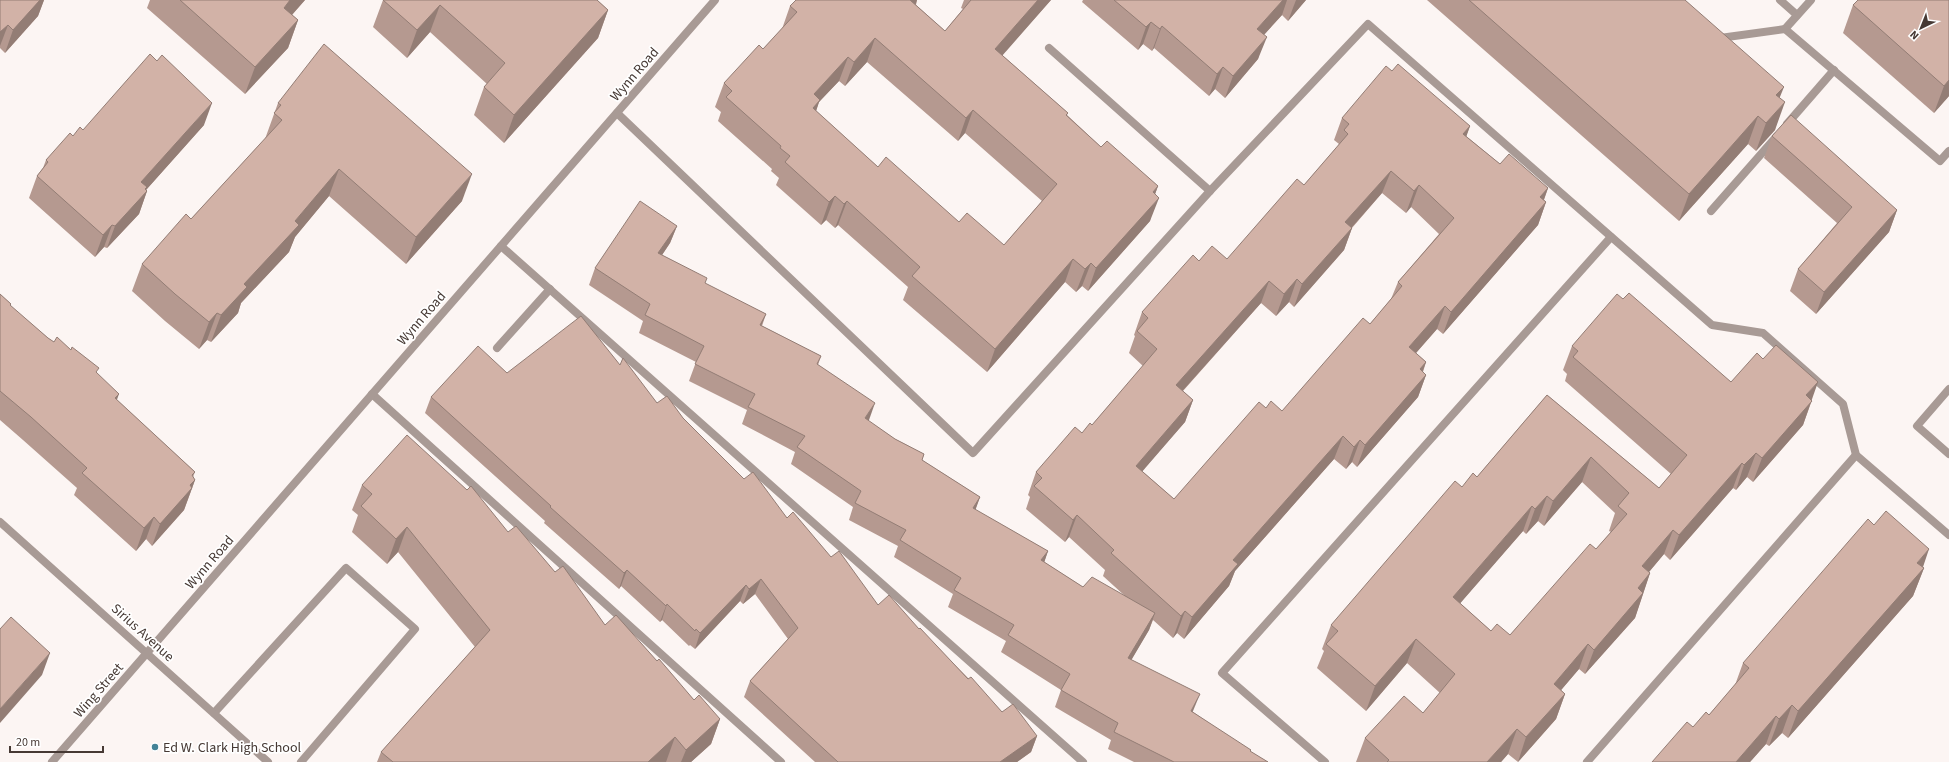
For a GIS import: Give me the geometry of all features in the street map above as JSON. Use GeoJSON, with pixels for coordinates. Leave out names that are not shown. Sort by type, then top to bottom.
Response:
{"type":"FeatureCollection","features":[{"type":"Feature","properties":{"kind":"street","name":"Wynn Road"},"geometry":{"type":"LineString","coordinates":[[147,653],[715,0]]}},
{"type":"Feature","properties":{"kind":"street"},"geometry":{"type":"LineString","coordinates":[[1780,0],[1798,15]]}},
{"type":"Feature","properties":{"kind":"street"},"geometry":{"type":"LineString","coordinates":[[1709,28],[1720,38],[1785,29],[1811,0]]}},
{"type":"Feature","properties":{"kind":"street"},"geometry":{"type":"LineString","coordinates":[[617,113],[973,453],[1210,191],[1368,24],[1712,325],[1763,333],[1843,404],[1856,454],[1949,534]]}},
{"type":"Feature","properties":{"kind":"street"},"geometry":{"type":"LineString","coordinates":[[1785,29],[1940,161],[1949,151]]}},
{"type":"Feature","properties":{"kind":"street"},"geometry":{"type":"LineString","coordinates":[[1049,48],[1210,191]]}},
{"type":"Feature","properties":{"kind":"street"},"geometry":{"type":"LineString","coordinates":[[1711,211],[1834,70]]}},
{"type":"Feature","properties":{"kind":"street"},"geometry":{"type":"LineString","coordinates":[[1325,762],[1222,673],[1611,237]]}},
{"type":"Feature","properties":{"kind":"street"},"geometry":{"type":"LineString","coordinates":[[501,246],[1083,762]]}},
{"type":"Feature","properties":{"kind":"street"},"geometry":{"type":"LineString","coordinates":[[497,348],[550,289]]}},
{"type":"Feature","properties":{"kind":"street"},"geometry":{"type":"LineString","coordinates":[[1949,389],[1917,426],[1949,454]]}},
{"type":"Feature","properties":{"kind":"street"},"geometry":{"type":"LineString","coordinates":[[372,394],[781,762]]}},
{"type":"Feature","properties":{"kind":"street"},"geometry":{"type":"LineString","coordinates":[[1587,762],[1856,454]]}},
{"type":"Feature","properties":{"kind":"street","name":"Sirius Avenue"},"geometry":{"type":"LineString","coordinates":[[0,522],[268,762]]}},
{"type":"Feature","properties":{"kind":"street"},"geometry":{"type":"LineString","coordinates":[[214,713],[346,568],[415,629],[301,762]]}},
{"type":"Feature","properties":{"kind":"street","name":"Wing Street"},"geometry":{"type":"LineString","coordinates":[[52,762],[147,653]]}},
{"type":"Feature","properties":{"kind":"building"},"geometry":{"type":"Polygon","coordinates":[[[0,0],[40,0],[13,30],[8,25],[0,32],[0,0]]]}},
{"type":"Feature","properties":{"kind":"building"},"geometry":{"type":"Polygon","coordinates":[[[180,0],[290,0],[284,8],[298,20],[255,67],[180,0]]]}},
{"type":"Feature","properties":{"kind":"building"},"geometry":{"type":"Polygon","coordinates":[[[383,0],[597,0],[608,10],[514,115],[484,87],[505,63],[440,5],[417,30],[383,0]]]}},
{"type":"Feature","properties":{"kind":"building"},"geometry":{"type":"Polygon","coordinates":[[[796,0],[910,0],[945,31],[971,0],[1038,0],[995,49],[1068,113],[1066,115],[1101,147],[1107,141],[1158,186],[1153,192],[1159,198],[1096,268],[1091,263],[1085,269],[1073,259],[995,349],[912,276],[920,267],[847,201],[844,204],[835,196],[829,202],[785,162],[790,156],[780,148],[781,146],[726,97],[732,91],[724,83],[759,45],[763,49],[797,12],[790,6],[796,0]],[[875,38],[854,62],[848,57],[814,94],[820,100],[813,108],[878,167],[886,157],[959,222],[967,213],[1004,245],[1057,184],[973,110],[966,118],[875,38]]]}},
{"type":"Feature","properties":{"kind":"building"},"geometry":{"type":"Polygon","coordinates":[[[1114,0],[1283,0],[1257,29],[1267,37],[1233,76],[1223,67],[1217,74],[1162,26],[1160,29],[1151,22],[1146,27],[1114,0]]]}},
{"type":"Feature","properties":{"kind":"building"},"geometry":{"type":"Polygon","coordinates":[[[1469,0],[1685,0],[1784,87],[1776,95],[1785,102],[1766,123],[1758,116],[1689,194],[1469,0]]]}},
{"type":"Feature","properties":{"kind":"building"},"geometry":{"type":"Polygon","coordinates":[[[1858,0],[1949,0],[1949,80],[1944,86],[1853,5],[1858,0]]]}},
{"type":"Feature","properties":{"kind":"building"},"geometry":{"type":"Polygon","coordinates":[[[324,44],[472,174],[416,237],[339,169],[295,221],[299,225],[244,284],[247,287],[221,315],[217,313],[209,322],[142,264],[186,214],[191,219],[282,120],[274,113],[281,105],[278,103],[324,44]]]}},
{"type":"Feature","properties":{"kind":"building"},"geometry":{"type":"Polygon","coordinates":[[[150,54],[157,61],[162,55],[212,103],[141,182],[147,187],[145,189],[147,191],[115,226],[112,225],[103,235],[37,176],[48,162],[46,160],[70,133],[73,136],[80,127],[83,130],[150,54]]]}},
{"type":"Feature","properties":{"kind":"building"},"geometry":{"type":"Polygon","coordinates":[[[1398,64],[1470,126],[1463,134],[1500,164],[1509,154],[1548,188],[1540,197],[1546,202],[1451,312],[1445,306],[1409,347],[1426,362],[1420,369],[1426,375],[1365,445],[1360,440],[1354,447],[1343,436],[1233,560],[1238,564],[1192,617],[1185,611],[1181,616],[1111,553],[1114,550],[1077,515],[1073,520],[1034,486],[1042,478],[1036,472],[1075,427],[1082,433],[1090,423],[1092,425],[1157,349],[1137,331],[1148,318],[1142,312],[1193,255],[1199,261],[1212,246],[1227,259],[1297,179],[1304,185],[1348,134],[1344,130],[1349,124],[1342,118],[1386,66],[1392,71],[1398,64]],[[1391,171],[1345,222],[1352,228],[1302,284],[1297,279],[1284,294],[1269,281],[1176,385],[1193,400],[1136,466],[1174,499],[1259,402],[1266,408],[1271,401],[1282,411],[1363,318],[1370,324],[1402,286],[1398,282],[1454,218],[1419,185],[1414,191],[1391,171]]]}},
{"type":"Feature","properties":{"kind":"building"},"geometry":{"type":"Polygon","coordinates":[[[1791,115],[1897,210],[1824,292],[1798,269],[1852,207],[1772,136],[1791,115]]]}},
{"type":"Feature","properties":{"kind":"building"},"geometry":{"type":"Polygon","coordinates":[[[640,201],[677,226],[658,253],[707,278],[705,283],[766,314],[760,325],[821,356],[817,364],[875,403],[865,418],[895,439],[924,454],[922,460],[980,497],[973,508],[1048,551],[1041,560],[1083,587],[1092,577],[1155,613],[1128,658],[1200,694],[1191,711],[1268,762],[1174,762],[1114,732],[1118,723],[1061,690],[1070,674],[1008,635],[1014,625],[954,590],[961,578],[900,540],[906,530],[855,503],[861,491],[797,447],[805,436],[748,407],[755,394],[695,364],[704,346],[645,315],[650,304],[595,268],[640,201]]]}},
{"type":"Feature","properties":{"kind":"building"},"geometry":{"type":"Polygon","coordinates":[[[1629,293],[1731,382],[1757,353],[1763,359],[1776,345],[1818,382],[1806,395],[1812,401],[1762,458],[1756,453],[1744,465],[1742,463],[1679,535],[1673,530],[1642,566],[1650,573],[1638,588],[1643,593],[1594,650],[1588,644],[1554,684],[1565,694],[1526,737],[1517,729],[1487,762],[1387,762],[1389,760],[1365,738],[1404,696],[1423,713],[1455,674],[1416,639],[1375,686],[1326,644],[1338,631],[1331,625],[1455,481],[1462,487],[1473,473],[1477,477],[1547,395],[1659,488],[1687,455],[1573,357],[1578,351],[1572,346],[1617,294],[1623,299],[1629,293]],[[1591,457],[1553,501],[1547,496],[1535,509],[1532,506],[1453,597],[1491,631],[1497,624],[1510,635],[1590,544],[1596,549],[1627,514],[1618,506],[1629,493],[1591,457]]]}},
{"type":"Feature","properties":{"kind":"building"},"geometry":{"type":"Polygon","coordinates":[[[0,294],[11,304],[10,305],[48,338],[54,342],[57,337],[71,350],[72,347],[99,368],[96,372],[119,394],[115,398],[195,472],[192,475],[195,480],[190,485],[192,488],[160,524],[154,517],[144,528],[82,473],[87,468],[0,391],[0,294]]]}},
{"type":"Feature","properties":{"kind":"building"},"geometry":{"type":"Polygon","coordinates":[[[581,316],[620,365],[623,358],[657,403],[667,396],[683,418],[744,479],[753,472],[787,518],[793,512],[831,557],[839,551],[878,605],[889,595],[919,629],[920,628],[968,679],[971,677],[1002,712],[1013,704],[1037,736],[1000,762],[838,762],[750,681],[798,628],[761,579],[749,589],[746,585],[700,633],[696,629],[695,631],[667,604],[666,606],[627,570],[624,573],[431,397],[478,346],[507,373],[581,316]]]}},
{"type":"Feature","properties":{"kind":"building"},"geometry":{"type":"Polygon","coordinates":[[[407,435],[467,490],[471,486],[508,532],[516,526],[555,572],[563,566],[605,625],[616,615],[657,661],[659,659],[694,700],[699,695],[720,719],[686,750],[675,737],[648,762],[393,762],[381,752],[490,630],[407,527],[396,539],[361,506],[372,494],[362,485],[407,435]]]}},
{"type":"Feature","properties":{"kind":"building"},"geometry":{"type":"Polygon","coordinates":[[[1886,511],[1929,549],[1917,563],[1924,568],[1798,711],[1792,705],[1779,719],[1776,716],[1736,762],[1652,762],[1687,722],[1693,727],[1706,712],[1709,715],[1749,668],[1743,663],[1868,519],[1874,525],[1886,511]]]}},
{"type":"Feature","properties":{"kind":"building"},"geometry":{"type":"Polygon","coordinates":[[[11,617],[50,653],[0,709],[0,629],[11,617]]]}},
{"type":"Feature","properties":{"kind":"place","name":"Ed W. Clark High School"},"geometry":{"type":"Point","coordinates":[155,747]}}]}
